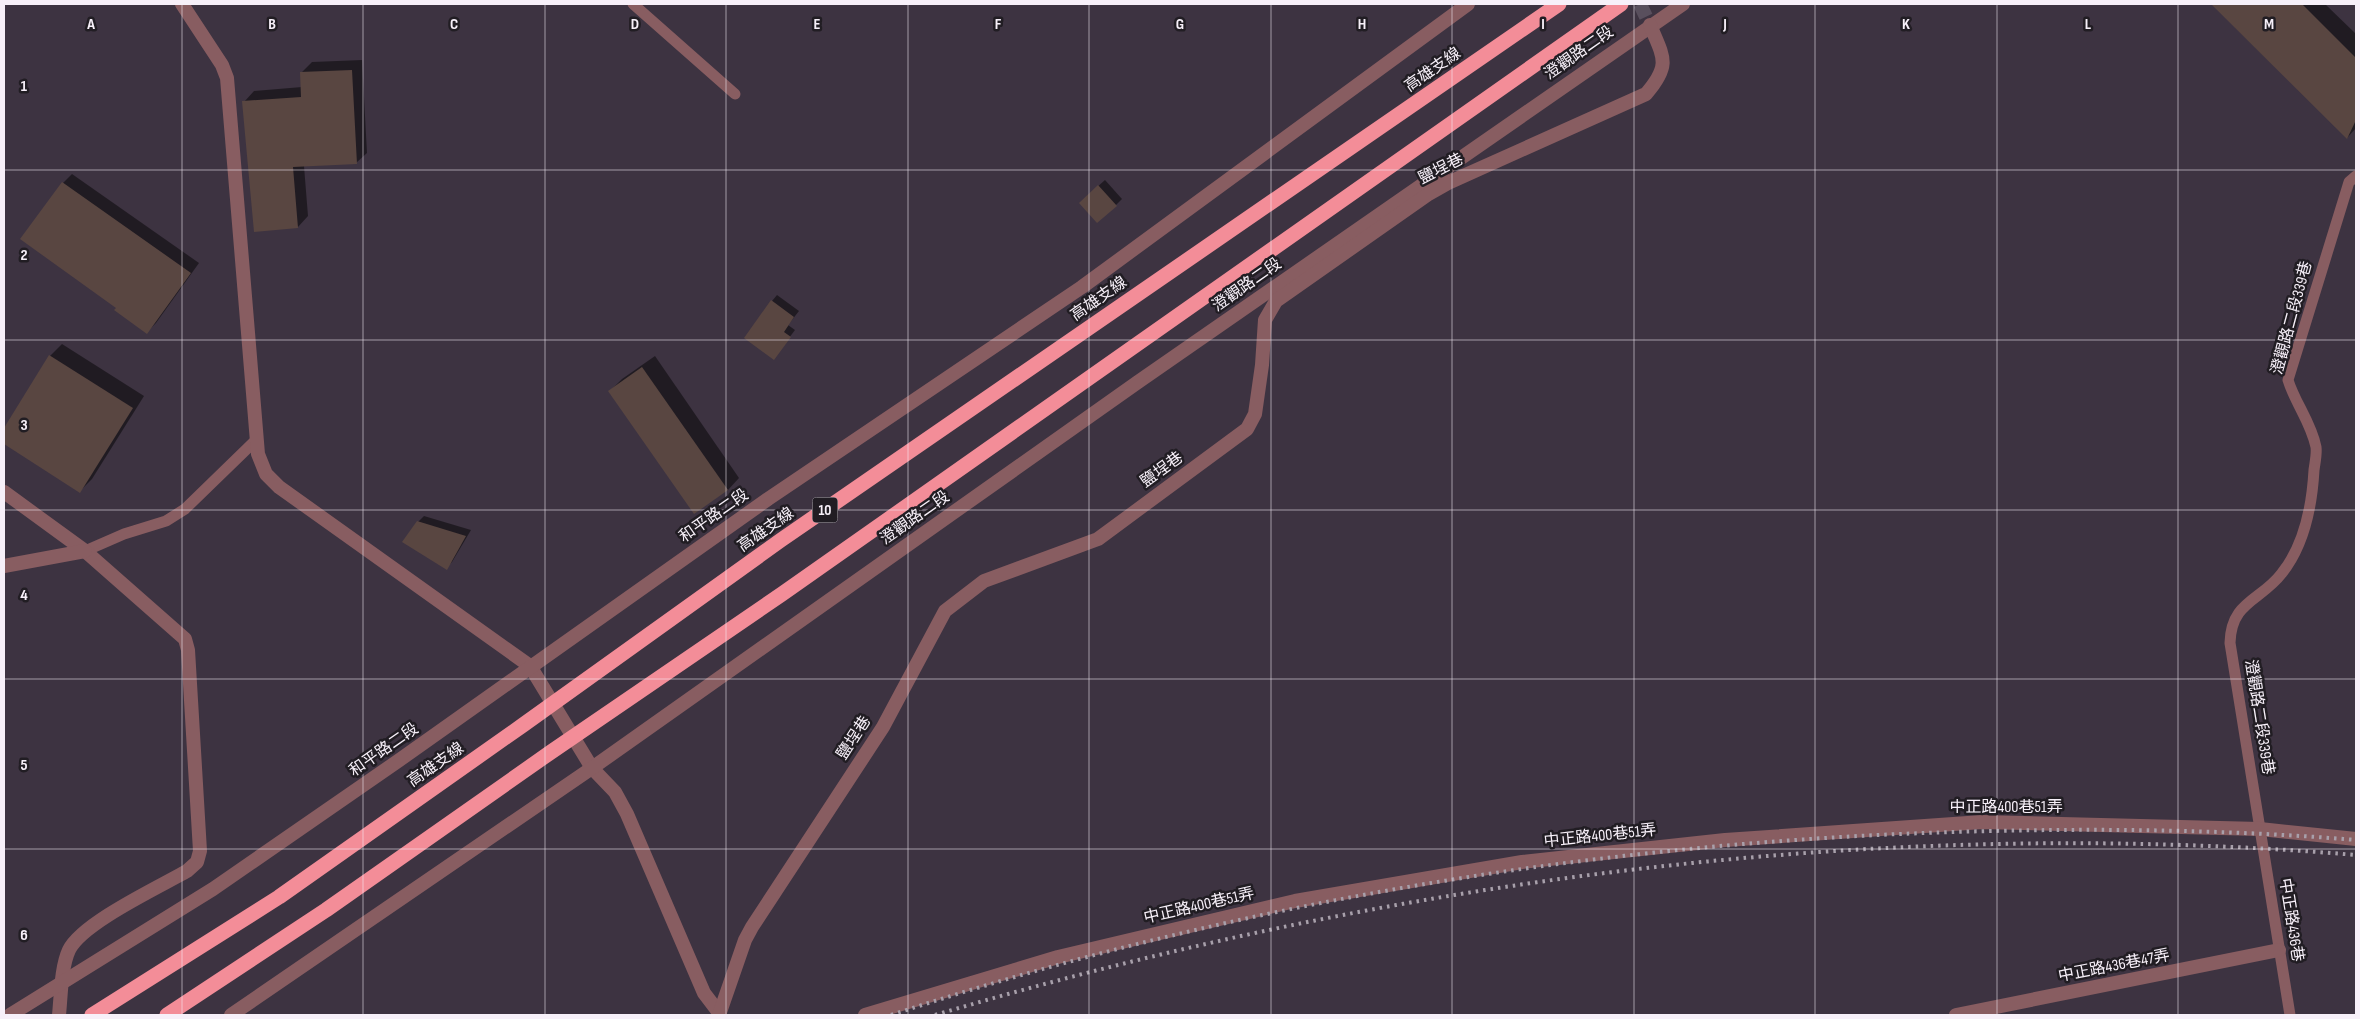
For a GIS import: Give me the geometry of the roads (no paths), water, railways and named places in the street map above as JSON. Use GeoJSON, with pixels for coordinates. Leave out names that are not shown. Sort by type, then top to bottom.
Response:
{"type":"FeatureCollection","features":[{"type":"Feature","properties":{"kind":"highway","name":"高雄支線"},"geometry":{"type":"LineString","coordinates":[[92,1015],[279,897],[523,726],[789,534],[1559,4]]}},
{"type":"Feature","properties":{"kind":"highway"},"geometry":{"type":"LineString","coordinates":[[167,1015],[326,910],[550,752],[790,589],[1620,4]]}},
{"type":"Feature","properties":{"kind":"street"},"geometry":{"type":"LineString","coordinates":[[182,4],[222,65],[227,78],[258,454],[266,474],[279,487],[530,666],[592,768],[615,792],[627,814],[704,993],[720,1014]]}},
{"type":"Feature","properties":{"kind":"street","name":"和平路二段"},"geometry":{"type":"LineString","coordinates":[[10,1015],[213,889],[398,761],[768,499],[1082,287],[1468,4]]}},
{"type":"Feature","properties":{"kind":"street","name":"澄觀路二段"},"geometry":{"type":"LineString","coordinates":[[592,768],[1650,25],[1683,4]]}},
{"type":"Feature","properties":{"kind":"street","name":"鹽埕巷"},"geometry":{"type":"LineString","coordinates":[[720,1014],[745,940],[752,927],[883,727],[946,611],[984,581],[1098,539],[1247,429],[1254,414],[1262,364],[1265,320],[1276,301],[1427,195],[1450,182],[1646,94],[1659,78],[1664,58],[1650,25]]}},
{"type":"Feature","properties":{"kind":"street"},"geometry":{"type":"LineString","coordinates":[[4,492],[85,551],[185,639],[188,650],[200,851],[197,862],[187,871],[91,926],[69,950],[62,984],[59,1015]]}},
{"type":"Feature","properties":{"kind":"street"},"geometry":{"type":"LineString","coordinates":[[4,566],[85,551]]}},
{"type":"Feature","properties":{"kind":"street"},"geometry":{"type":"LineString","coordinates":[[231,1015],[592,768]]}},
{"type":"Feature","properties":{"kind":"street","name":"中正路400巷51弄"},"geometry":{"type":"LineString","coordinates":[[865,1015],[1058,957],[1295,901],[1522,862],[1725,840],[1982,822],[2260,830],[2356,839]]}},
{"type":"Feature","properties":{"kind":"street","name":"中正路436巷47弄"},"geometry":{"type":"LineString","coordinates":[[1956,1015],[2280,950]]}},
{"type":"Feature","properties":{"kind":"lane"},"geometry":{"type":"LineString","coordinates":[[633,4],[735,94]]}},
{"type":"Feature","properties":{"kind":"lane","name":"澄觀路二段339巷"},"geometry":{"type":"LineString","coordinates":[[2260,830],[2230,643],[2230,628],[2237,613],[2281,575],[2298,548],[2313,498],[2316,448],[2305,414],[2292,394],[2288,380],[2349,182],[2356,176]]}},
{"type":"Feature","properties":{"kind":"lane"},"geometry":{"type":"LineString","coordinates":[[85,551],[124,534],[166,521],[185,509],[257,439]]}},
{"type":"Feature","properties":{"kind":"lane","name":"中正路436巷"},"geometry":{"type":"LineString","coordinates":[[2260,830],[2290,1015]]}},
{"type":"Feature","properties":{"kind":"tunnel"},"geometry":{"type":"LineString","coordinates":[[1640,4],[1650,25]]}},
{"type":"Feature","properties":{"kind":"railway"},"geometry":{"type":"LineString","coordinates":[[891,1015],[1020,975],[1151,941],[1283,911],[1416,886],[1549,865],[1684,849],[1818,838],[1953,832],[2155,830],[2306,836],[2356,840]]}},
{"type":"Feature","properties":{"kind":"railway"},"geometry":{"type":"LineString","coordinates":[[935,1015],[1108,967],[1283,927],[1460,894],[1638,869],[1817,852],[1996,844],[2176,845],[2356,855]]}}]}
